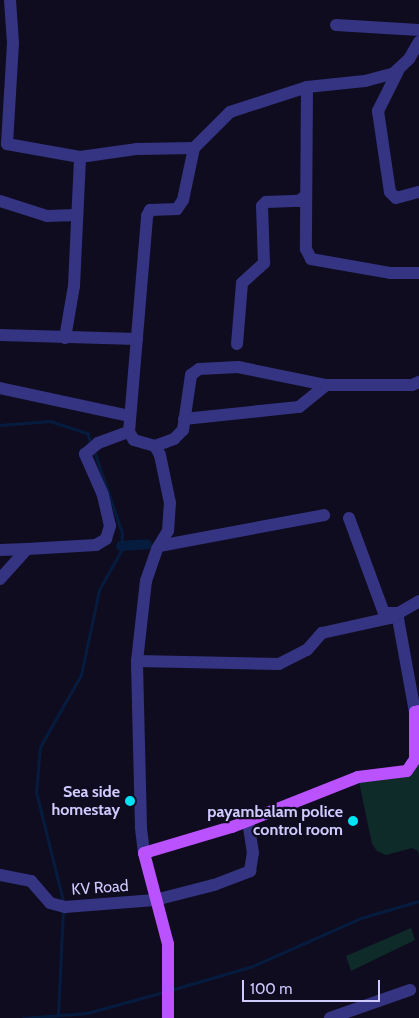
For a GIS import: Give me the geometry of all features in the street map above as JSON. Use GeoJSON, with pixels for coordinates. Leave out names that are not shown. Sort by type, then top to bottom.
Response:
{"type":"FeatureCollection","features":[{"type":"Feature","properties":{"kind":"main road"},"geometry":{"type":"LineString","coordinates":[[168,1018],[168,944],[144,853],[248,821],[358,777],[407,771],[415,759],[417,712]]}},
{"type":"Feature","properties":{"kind":"street"},"geometry":{"type":"LineString","coordinates":[[10,0],[13,43],[4,144],[80,157],[138,149],[194,148]]}},
{"type":"Feature","properties":{"kind":"street"},"geometry":{"type":"LineString","coordinates":[[336,25],[419,30]]}},
{"type":"Feature","properties":{"kind":"street"},"geometry":{"type":"LineString","coordinates":[[419,42],[398,71],[378,111],[390,192],[396,198],[419,192]]}},
{"type":"Feature","properties":{"kind":"street"},"geometry":{"type":"LineString","coordinates":[[398,71],[365,81],[307,86],[230,112],[194,148],[183,200],[177,209],[150,210],[147,216],[129,432],[134,440],[155,446],[180,434],[191,375],[199,369],[238,367],[326,385],[412,385],[419,382]]}},
{"type":"Feature","properties":{"kind":"street"},"geometry":{"type":"LineString","coordinates":[[307,86],[306,249],[311,259],[390,273],[419,273]]}},
{"type":"Feature","properties":{"kind":"street"},"geometry":{"type":"LineString","coordinates":[[65,338],[74,286],[80,157]]}},
{"type":"Feature","properties":{"kind":"street"},"geometry":{"type":"LineString","coordinates":[[237,344],[242,283],[264,263],[262,206],[266,202],[299,201],[305,196]]}},
{"type":"Feature","properties":{"kind":"street"},"geometry":{"type":"LineString","coordinates":[[0,202],[47,216],[77,215]]}},
{"type":"Feature","properties":{"kind":"street"},"geometry":{"type":"LineString","coordinates":[[0,335],[137,339]]}},
{"type":"Feature","properties":{"kind":"street"},"geometry":{"type":"LineString","coordinates":[[184,419],[299,407],[326,385]]}},
{"type":"Feature","properties":{"kind":"street"},"geometry":{"type":"LineString","coordinates":[[0,388],[130,416]]}},
{"type":"Feature","properties":{"kind":"street"},"geometry":{"type":"LineString","coordinates":[[0,550],[96,545],[106,539],[110,526],[104,496],[85,454],[94,446],[129,432]]}},
{"type":"Feature","properties":{"kind":"street"},"geometry":{"type":"LineString","coordinates":[[144,853],[140,827],[137,661],[144,595],[159,546],[168,531],[170,502],[160,455],[155,446]]}},
{"type":"Feature","properties":{"kind":"street"},"geometry":{"type":"LineString","coordinates":[[159,546],[324,515]]}},
{"type":"Feature","properties":{"kind":"street"},"geometry":{"type":"LineString","coordinates":[[349,518],[384,613],[397,613]]}},
{"type":"Feature","properties":{"kind":"street"},"geometry":{"type":"LineString","coordinates":[[0,579],[27,549]]}},
{"type":"Feature","properties":{"kind":"street"},"geometry":{"type":"LineString","coordinates":[[137,661],[279,664],[307,650],[322,633],[390,618],[419,601]]}},
{"type":"Feature","properties":{"kind":"street"},"geometry":{"type":"LineString","coordinates":[[397,613],[417,712]]}},
{"type":"Feature","properties":{"kind":"street","name":"KV Road"},"geometry":{"type":"LineString","coordinates":[[0,875],[31,881],[50,903],[65,907],[155,900],[214,885],[250,871],[253,853],[248,821]]}},
{"type":"Feature","properties":{"kind":"street"},"geometry":{"type":"LineString","coordinates":[[330,1018],[410,990]]}},
{"type":"Feature","properties":{"kind":"green space"},"geometry":{"type":"Polygon","coordinates":[[[419,711],[419,857],[418,851],[412,848],[386,855],[377,851],[372,844],[358,777],[407,771],[419,711]]]}},
{"type":"Feature","properties":{"kind":"green space"},"geometry":{"type":"Polygon","coordinates":[[[411,928],[415,940],[351,971],[346,956],[411,928]]]}},
{"type":"Feature","properties":{"kind":"waterway"},"geometry":{"type":"LineString","coordinates":[[0,425],[50,421],[88,433],[91,444]]}},
{"type":"Feature","properties":{"kind":"waterway"},"geometry":{"type":"LineString","coordinates":[[63,901],[36,792],[40,747],[81,675],[99,590],[121,551],[122,533],[94,451]]}},
{"type":"Feature","properties":{"kind":"waterway"},"geometry":{"type":"LineString","coordinates":[[121,546],[147,544]]}},
{"type":"Feature","properties":{"kind":"waterway"},"geometry":{"type":"LineString","coordinates":[[171,990],[253,966],[361,918],[419,901]]}},
{"type":"Feature","properties":{"kind":"waterway"},"geometry":{"type":"LineString","coordinates":[[58,1015],[63,909]]}},
{"type":"Feature","properties":{"kind":"waterway"},"geometry":{"type":"LineString","coordinates":[[23,1018],[87,1013],[164,992]]}},
{"type":"Feature","properties":{"kind":"place","name":"Sea side homestay"},"geometry":{"type":"Point","coordinates":[130,801]}},
{"type":"Feature","properties":{"kind":"place","name":"payambalam police control room"},"geometry":{"type":"Point","coordinates":[353,821]}}]}
